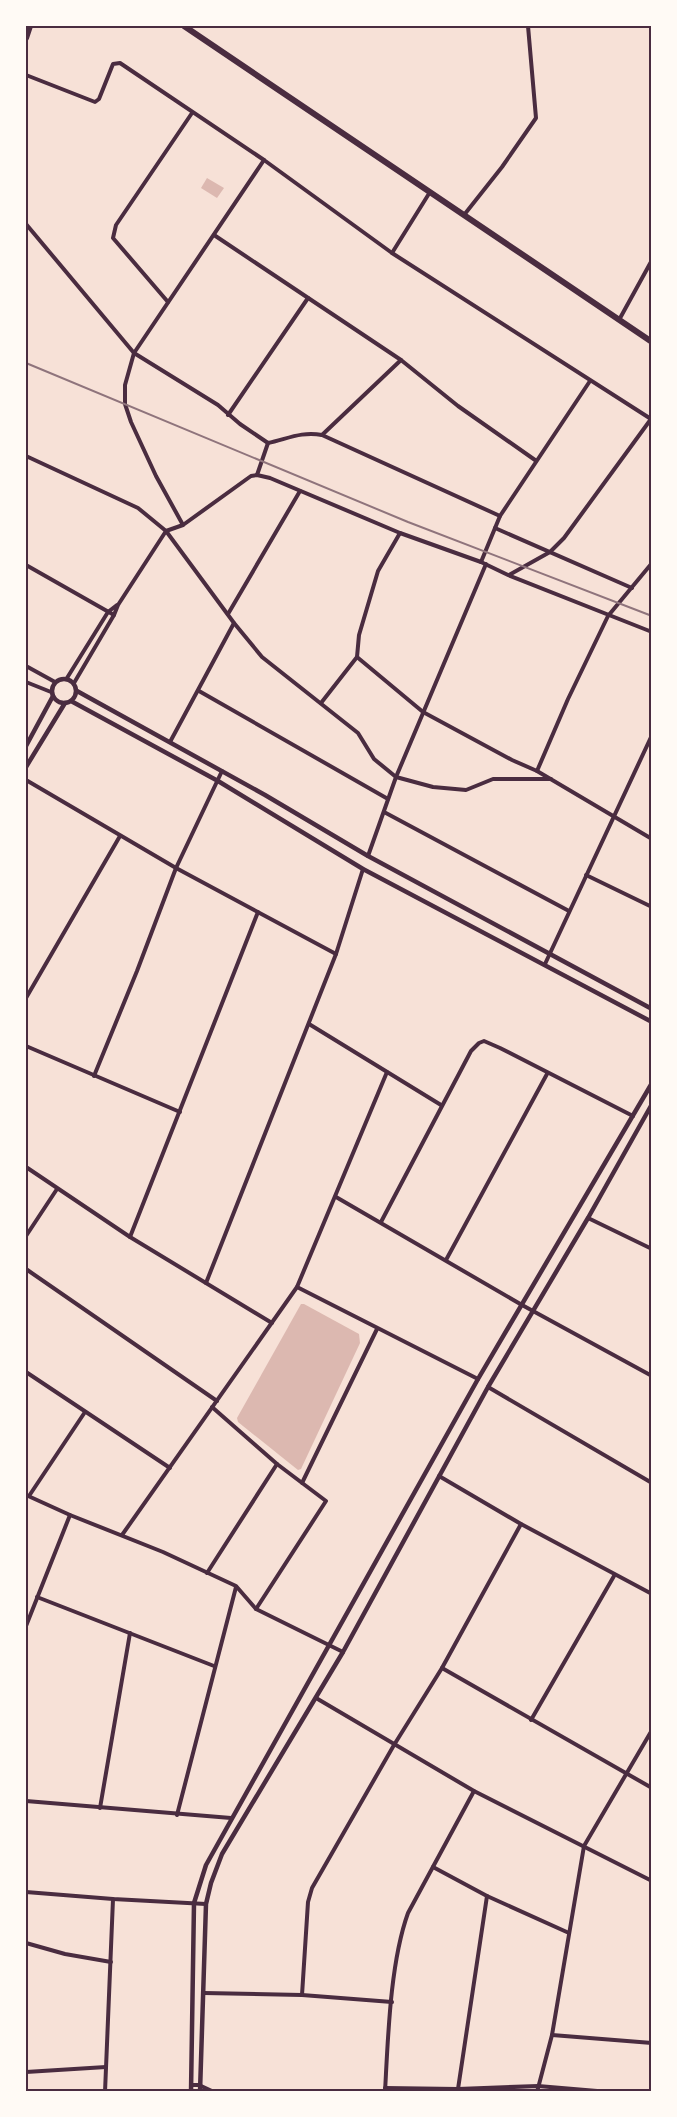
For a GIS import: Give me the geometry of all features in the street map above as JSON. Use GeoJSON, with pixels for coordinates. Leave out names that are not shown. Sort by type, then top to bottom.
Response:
{"type":"FeatureCollection","features":[{"type":"Feature","properties":{"kind":"main road"},"geometry":{"type":"LineString","coordinates":[[26,38],[30,26]]}},
{"type":"Feature","properties":{"kind":"main road"},"geometry":{"type":"LineString","coordinates":[[184,26],[651,342]]}},
{"type":"Feature","properties":{"kind":"street"},"geometry":{"type":"LineString","coordinates":[[464,214],[502,167],[536,118],[528,26]]}},
{"type":"Feature","properties":{"kind":"street"},"geometry":{"type":"LineString","coordinates":[[26,75],[95,102],[99,99],[113,64],[118,63],[264,160],[392,253],[651,418],[564,538],[550,552],[508,575]]}},
{"type":"Feature","properties":{"kind":"street"},"geometry":{"type":"LineString","coordinates":[[168,302],[113,238],[113,234],[116,225],[192,113]]}},
{"type":"Feature","properties":{"kind":"street"},"geometry":{"type":"LineString","coordinates":[[183,525],[156,476],[131,422],[125,404],[125,385],[134,352],[264,160]]}},
{"type":"Feature","properties":{"kind":"street"},"geometry":{"type":"LineString","coordinates":[[392,253],[430,192]]}},
{"type":"Feature","properties":{"kind":"street"},"geometry":{"type":"LineString","coordinates":[[26,224],[134,352],[218,405],[228,415],[268,443]]}},
{"type":"Feature","properties":{"kind":"street"},"geometry":{"type":"LineString","coordinates":[[214,235],[401,360],[459,406],[535,460]]}},
{"type":"Feature","properties":{"kind":"street"},"geometry":{"type":"LineString","coordinates":[[619,320],[651,260]]}},
{"type":"Feature","properties":{"kind":"street"},"geometry":{"type":"LineString","coordinates":[[228,415],[308,298]]}},
{"type":"Feature","properties":{"kind":"street"},"geometry":{"type":"LineString","coordinates":[[322,435],[401,360]]}},
{"type":"Feature","properties":{"kind":"street"},"geometry":{"type":"LineString","coordinates":[[206,1283],[336,954],[363,868],[396,777],[500,516],[535,460],[590,381]]}},
{"type":"Feature","properties":{"kind":"street"},"geometry":{"type":"LineString","coordinates":[[268,443],[301,434],[322,435],[500,516]]}},
{"type":"Feature","properties":{"kind":"street"},"geometry":{"type":"LineString","coordinates":[[257,475],[268,443]]}},
{"type":"Feature","properties":{"kind":"street"},"geometry":{"type":"LineString","coordinates":[[26,456],[138,508],[166,531],[262,657],[358,733],[374,759],[396,777],[433,786],[466,790],[493,779],[551,779]]}},
{"type":"Feature","properties":{"kind":"street"},"geometry":{"type":"LineString","coordinates":[[74,683],[118,605],[166,531],[183,525],[243,481],[257,475],[270,478],[400,534],[483,563],[651,632]]}},
{"type":"Feature","properties":{"kind":"street"},"geometry":{"type":"LineString","coordinates":[[228,614],[300,491]]}},
{"type":"Feature","properties":{"kind":"street"},"geometry":{"type":"LineString","coordinates":[[495,528],[632,588]]}},
{"type":"Feature","properties":{"kind":"street"},"geometry":{"type":"LineString","coordinates":[[321,703],[357,657],[359,635],[378,571],[400,534]]}},
{"type":"Feature","properties":{"kind":"street"},"geometry":{"type":"LineString","coordinates":[[537,771],[568,699],[608,616],[651,562]]}},
{"type":"Feature","properties":{"kind":"street"},"geometry":{"type":"LineString","coordinates":[[26,565],[114,615]]}},
{"type":"Feature","properties":{"kind":"street"},"geometry":{"type":"LineString","coordinates":[[26,666],[55,682],[67,678],[108,612],[118,605]]}},
{"type":"Feature","properties":{"kind":"street"},"geometry":{"type":"LineString","coordinates":[[170,742],[234,623]]}},
{"type":"Feature","properties":{"kind":"street"},"geometry":{"type":"LineString","coordinates":[[357,657],[423,712],[537,771],[651,839]]}},
{"type":"Feature","properties":{"kind":"street"},"geometry":{"type":"LineString","coordinates":[[67,678],[74,683],[76,691],[71,701]]}},
{"type":"Feature","properties":{"kind":"street"},"geometry":{"type":"LineString","coordinates":[[26,682],[52,694],[56,700],[64,703],[71,701],[218,782],[363,868],[651,1022]]}},
{"type":"Feature","properties":{"kind":"street"},"geometry":{"type":"LineString","coordinates":[[26,746],[52,694],[55,682]]}},
{"type":"Feature","properties":{"kind":"street"},"geometry":{"type":"LineString","coordinates":[[76,691],[222,771],[368,856],[651,1010]]}},
{"type":"Feature","properties":{"kind":"street"},"geometry":{"type":"LineString","coordinates":[[199,691],[388,799]]}},
{"type":"Feature","properties":{"kind":"street"},"geometry":{"type":"LineString","coordinates":[[26,767],[64,703]]}},
{"type":"Feature","properties":{"kind":"street"},"geometry":{"type":"LineString","coordinates":[[545,964],[651,735]]}},
{"type":"Feature","properties":{"kind":"street"},"geometry":{"type":"LineString","coordinates":[[94,1076],[176,868],[222,771]]}},
{"type":"Feature","properties":{"kind":"street"},"geometry":{"type":"LineString","coordinates":[[26,780],[176,868],[336,954]]}},
{"type":"Feature","properties":{"kind":"street"},"geometry":{"type":"LineString","coordinates":[[384,812],[570,911]]}},
{"type":"Feature","properties":{"kind":"street"},"geometry":{"type":"LineString","coordinates":[[26,998],[120,836]]}},
{"type":"Feature","properties":{"kind":"street"},"geometry":{"type":"LineString","coordinates":[[586,875],[651,907]]}},
{"type":"Feature","properties":{"kind":"street"},"geometry":{"type":"LineString","coordinates":[[130,1237],[258,912]]}},
{"type":"Feature","properties":{"kind":"street"},"geometry":{"type":"LineString","coordinates":[[309,1024],[441,1105]]}},
{"type":"Feature","properties":{"kind":"street"},"geometry":{"type":"LineString","coordinates":[[381,1222],[474,1046],[484,1041],[633,1116]]}},
{"type":"Feature","properties":{"kind":"street"},"geometry":{"type":"LineString","coordinates":[[26,1046],[180,1112]]}},
{"type":"Feature","properties":{"kind":"street"},"geometry":{"type":"LineString","coordinates":[[122,1535],[297,1287],[387,1072]]}},
{"type":"Feature","properties":{"kind":"street"},"geometry":{"type":"LineString","coordinates":[[446,1260],[547,1073]]}},
{"type":"Feature","properties":{"kind":"street"},"geometry":{"type":"LineString","coordinates":[[191,2091],[194,1903],[206,1865],[478,1379],[651,1083]]}},
{"type":"Feature","properties":{"kind":"street"},"geometry":{"type":"LineString","coordinates":[[200,2089],[206,1904],[222,1854],[343,1653],[488,1387],[588,1218],[651,1104]]}},
{"type":"Feature","properties":{"kind":"street"},"geometry":{"type":"LineString","coordinates":[[26,1167],[130,1237],[272,1323]]}},
{"type":"Feature","properties":{"kind":"street"},"geometry":{"type":"LineString","coordinates":[[26,1236],[57,1189]]}},
{"type":"Feature","properties":{"kind":"street"},"geometry":{"type":"LineString","coordinates":[[336,1197],[522,1305],[651,1376]]}},
{"type":"Feature","properties":{"kind":"street"},"geometry":{"type":"LineString","coordinates":[[588,1218],[651,1249]]}},
{"type":"Feature","properties":{"kind":"street"},"geometry":{"type":"LineString","coordinates":[[26,1269],[217,1401]]}},
{"type":"Feature","properties":{"kind":"street"},"geometry":{"type":"LineString","coordinates":[[297,1287],[478,1379]]}},
{"type":"Feature","properties":{"kind":"street"},"geometry":{"type":"LineString","coordinates":[[302,1483],[376,1329]]}},
{"type":"Feature","properties":{"kind":"street"},"geometry":{"type":"LineString","coordinates":[[26,1374],[170,1468]]}},
{"type":"Feature","properties":{"kind":"street"},"geometry":{"type":"LineString","coordinates":[[488,1387],[651,1480]]}},
{"type":"Feature","properties":{"kind":"street"},"geometry":{"type":"LineString","coordinates":[[212,1407],[277,1464],[326,1501],[256,1609]]}},
{"type":"Feature","properties":{"kind":"street"},"geometry":{"type":"LineString","coordinates":[[85,1412],[27,1495],[236,1586],[256,1609],[343,1653]]}},
{"type":"Feature","properties":{"kind":"street"},"geometry":{"type":"LineString","coordinates":[[207,1573],[277,1464]]}},
{"type":"Feature","properties":{"kind":"street"},"geometry":{"type":"LineString","coordinates":[[439,1476],[614,1576],[651,1594]]}},
{"type":"Feature","properties":{"kind":"street"},"geometry":{"type":"LineString","coordinates":[[26,1626],[70,1515]]}},
{"type":"Feature","properties":{"kind":"street"},"geometry":{"type":"LineString","coordinates":[[302,1995],[309,1897],[394,1746],[442,1668],[521,1524]]}},
{"type":"Feature","properties":{"kind":"street"},"geometry":{"type":"LineString","coordinates":[[531,1720],[614,1576]]}},
{"type":"Feature","properties":{"kind":"street"},"geometry":{"type":"LineString","coordinates":[[177,1815],[236,1586]]}},
{"type":"Feature","properties":{"kind":"street"},"geometry":{"type":"LineString","coordinates":[[37,1597],[214,1666]]}},
{"type":"Feature","properties":{"kind":"street"},"geometry":{"type":"LineString","coordinates":[[100,1808],[130,1633]]}},
{"type":"Feature","properties":{"kind":"street"},"geometry":{"type":"LineString","coordinates":[[442,1668],[651,1788]]}},
{"type":"Feature","properties":{"kind":"street"},"geometry":{"type":"LineString","coordinates":[[316,1698],[474,1791],[651,1881]]}},
{"type":"Feature","properties":{"kind":"street"},"geometry":{"type":"LineString","coordinates":[[537,2091],[552,2035],[584,1846],[624,1773],[651,1730]]}},
{"type":"Feature","properties":{"kind":"street"},"geometry":{"type":"LineString","coordinates":[[474,1791],[408,1913],[403,1928],[392,2002],[385,2090],[538,2086],[609,2091]]}},
{"type":"Feature","properties":{"kind":"street"},"geometry":{"type":"LineString","coordinates":[[26,1801],[231,1818]]}},
{"type":"Feature","properties":{"kind":"street"},"geometry":{"type":"LineString","coordinates":[[433,1868],[487,1896],[569,1933]]}},
{"type":"Feature","properties":{"kind":"street"},"geometry":{"type":"LineString","coordinates":[[26,1892],[206,1904]]}},
{"type":"Feature","properties":{"kind":"street"},"geometry":{"type":"LineString","coordinates":[[458,2089],[487,1896]]}},
{"type":"Feature","properties":{"kind":"street"},"geometry":{"type":"LineString","coordinates":[[105,2091],[113,1899]]}},
{"type":"Feature","properties":{"kind":"street"},"geometry":{"type":"LineString","coordinates":[[26,1943],[65,1954],[111,1962]]}},
{"type":"Feature","properties":{"kind":"street"},"geometry":{"type":"LineString","coordinates":[[204,1993],[302,1995],[392,2002]]}},
{"type":"Feature","properties":{"kind":"street"},"geometry":{"type":"LineString","coordinates":[[552,2035],[651,2043]]}},
{"type":"Feature","properties":{"kind":"street"},"geometry":{"type":"LineString","coordinates":[[26,2072],[106,2067]]}},
{"type":"Feature","properties":{"kind":"street"},"geometry":{"type":"LineString","coordinates":[[191,2085],[214,2091]]}},
{"type":"Feature","properties":{"kind":"shaded area"},"geometry":{"type":"Polygon","coordinates":[[[207,178],[224,188],[217,198],[201,188],[207,178]]]}},
{"type":"Feature","properties":{"kind":"shaded area"},"geometry":{"type":"Polygon","coordinates":[[[301,1304],[359,1334],[360,1343],[301,1469],[298,1470],[238,1422],[237,1418],[301,1304]]]}},
{"type":"Feature","properties":{"kind":"railway"},"geometry":{"type":"LineString","coordinates":[[26,363],[408,522],[652,616]]}}]}
